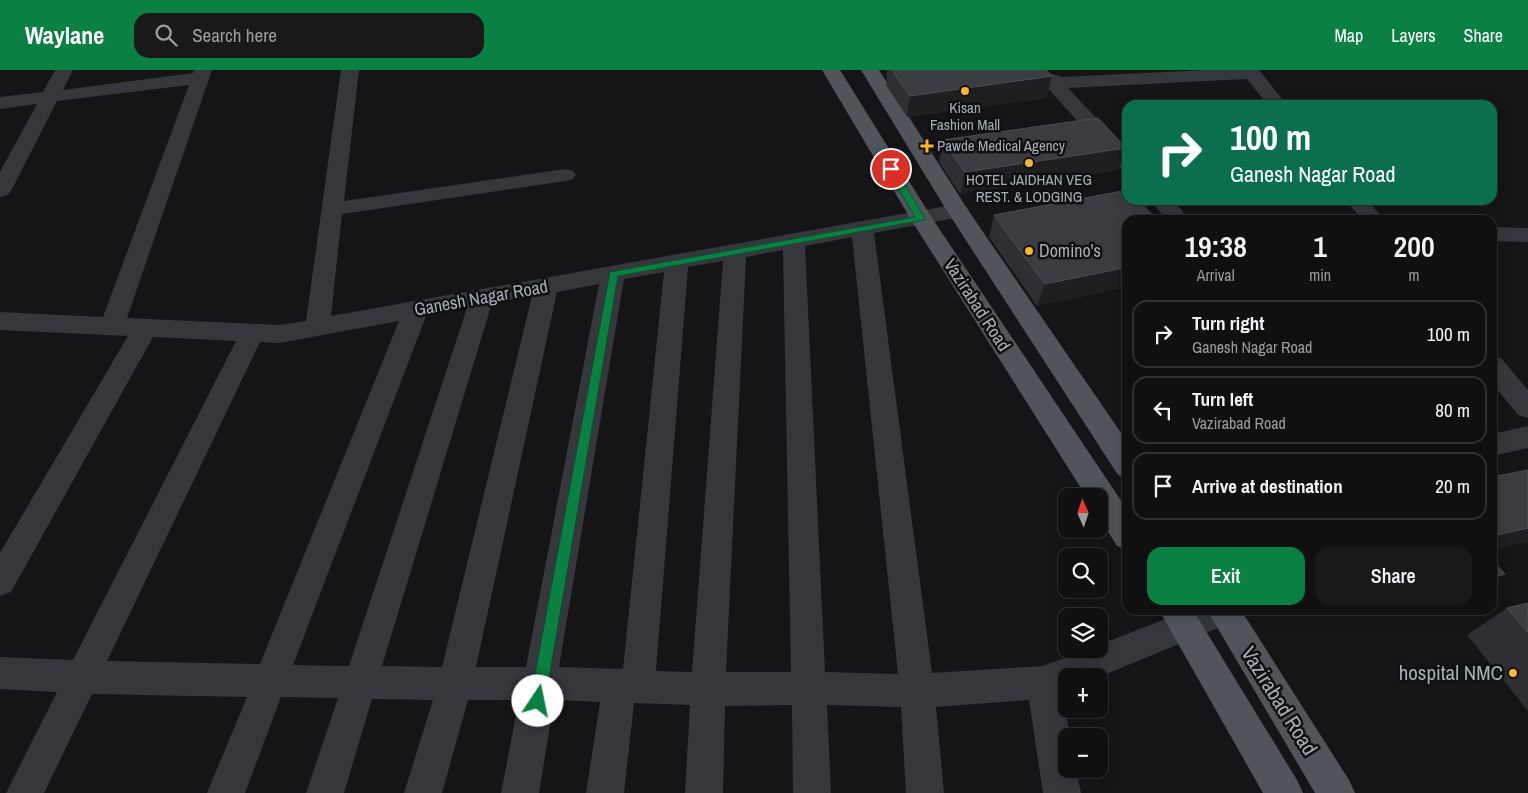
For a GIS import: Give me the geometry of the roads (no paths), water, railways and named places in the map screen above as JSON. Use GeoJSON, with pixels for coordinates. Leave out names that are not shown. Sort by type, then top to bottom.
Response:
{"type":"FeatureCollection","features":[{"type":"Feature","properties":{"kind":"main road","name":"Vazirabad Road"},"geometry":{"type":"LineString","coordinates":[[831,70],[921,218],[1122,528]]}},
{"type":"Feature","properties":{"kind":"main road","name":"Vazirabad Road"},"geometry":{"type":"LineString","coordinates":[[870,70],[958,211],[1122,458]]}},
{"type":"Feature","properties":{"kind":"main road","name":"Vazirabad Road"},"geometry":{"type":"LineString","coordinates":[[1225,615],[1336,793]]}},
{"type":"Feature","properties":{"kind":"main road"},"geometry":{"type":"LineString","coordinates":[[1180,618],[1284,793]]}},
{"type":"Feature","properties":{"kind":"street"},"geometry":{"type":"LineString","coordinates":[[0,191],[48,97],[64,70]]}},
{"type":"Feature","properties":{"kind":"street"},"geometry":{"type":"LineString","coordinates":[[317,327],[350,70]]}},
{"type":"Feature","properties":{"kind":"street"},"geometry":{"type":"LineString","coordinates":[[1044,76],[1060,83],[1251,72],[1274,100]]}},
{"type":"Feature","properties":{"kind":"street"},"geometry":{"type":"LineString","coordinates":[[0,103],[202,74],[112,326]]}},
{"type":"Feature","properties":{"kind":"street"},"geometry":{"type":"LineString","coordinates":[[1044,76],[1122,159]]}},
{"type":"Feature","properties":{"kind":"street"},"geometry":{"type":"LineString","coordinates":[[332,209],[566,175]]}},
{"type":"Feature","properties":{"kind":"street"},"geometry":{"type":"LineString","coordinates":[[1361,205],[1369,215]]}},
{"type":"Feature","properties":{"kind":"street","name":"Ganesh Nagar Road"},"geometry":{"type":"LineString","coordinates":[[0,321],[279,334],[958,211]]}},
{"type":"Feature","properties":{"kind":"street"},"geometry":{"type":"LineString","coordinates":[[862,229],[916,690],[925,793]]}},
{"type":"Feature","properties":{"kind":"street"},"geometry":{"type":"LineString","coordinates":[[1497,234],[1528,235]]}},
{"type":"Feature","properties":{"kind":"street"},"geometry":{"type":"LineString","coordinates":[[794,241],[812,793]]}},
{"type":"Feature","properties":{"kind":"street"},"geometry":{"type":"LineString","coordinates":[[704,793],[708,689],[735,252]]}},
{"type":"Feature","properties":{"kind":"street"},"geometry":{"type":"LineString","coordinates":[[606,793],[629,687],[677,262]]}},
{"type":"Feature","properties":{"kind":"street"},"geometry":{"type":"LineString","coordinates":[[520,793],[613,274]]}},
{"type":"Feature","properties":{"kind":"street"},"geometry":{"type":"LineString","coordinates":[[423,793],[455,684],[546,286]]}},
{"type":"Feature","properties":{"kind":"street"},"geometry":{"type":"LineString","coordinates":[[325,793],[482,298]]}},
{"type":"Feature","properties":{"kind":"street"},"geometry":{"type":"LineString","coordinates":[[226,793],[416,309]]}},
{"type":"Feature","properties":{"kind":"street"},"geometry":{"type":"LineString","coordinates":[[0,582],[144,328]]}},
{"type":"Feature","properties":{"kind":"street"},"geometry":{"type":"LineString","coordinates":[[25,793],[252,333]]}},
{"type":"Feature","properties":{"kind":"street"},"geometry":{"type":"LineString","coordinates":[[1497,371],[1528,408]]}},
{"type":"Feature","properties":{"kind":"street"},"geometry":{"type":"LineString","coordinates":[[1497,444],[1528,437]]}},
{"type":"Feature","properties":{"kind":"street"},"geometry":{"type":"LineString","coordinates":[[0,673],[82,677],[455,684],[541,683],[708,689],[916,690],[1043,683],[1180,618],[1198,615]]}},
{"type":"Feature","properties":{"kind":"street"},"geometry":{"type":"LineString","coordinates":[[1043,683],[1062,793]]}},
{"type":"Feature","properties":{"kind":"place","name":"Kisan Fashion Mall"},"geometry":{"type":"Point","coordinates":[965,91]}},
{"type":"Feature","properties":{"kind":"place","name":"Pawde Medical Agency"},"geometry":{"type":"Point","coordinates":[927,146]}},
{"type":"Feature","properties":{"kind":"place","name":"HOTEL JAIDHAN VEG REST. & LODGING"},"geometry":{"type":"Point","coordinates":[1029,163]}},
{"type":"Feature","properties":{"kind":"place","name":"Domino's"},"geometry":{"type":"Point","coordinates":[1029,251]}},
{"type":"Feature","properties":{"kind":"place","name":"hospital NMC"},"geometry":{"type":"Point","coordinates":[1513,673]}}]}
